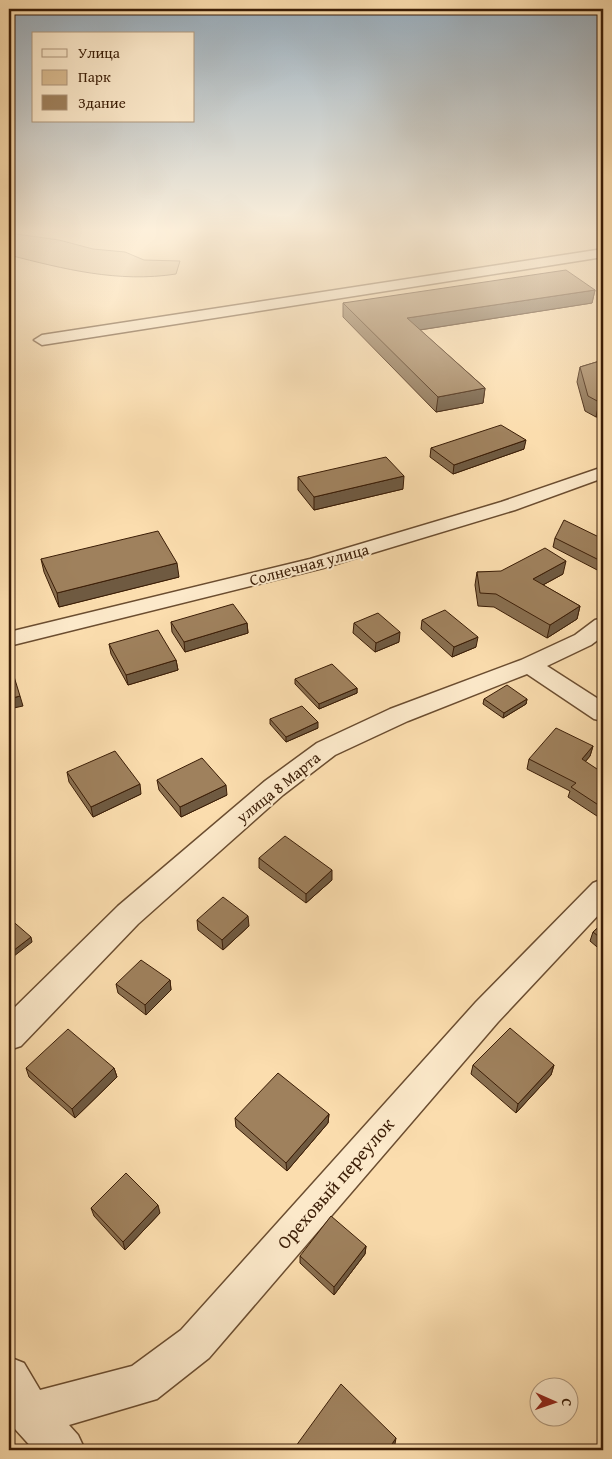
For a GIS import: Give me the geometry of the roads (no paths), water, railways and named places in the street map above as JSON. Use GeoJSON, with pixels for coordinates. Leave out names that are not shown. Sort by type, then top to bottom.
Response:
{"type":"FeatureCollection","features":[{"type":"Feature","properties":{"kind":"street"},"geometry":{"type":"LineString","coordinates":[[42,340],[319,297]]}},
{"type":"Feature","properties":{"kind":"street","name":"Солнечная улица"},"geometry":{"type":"LineString","coordinates":[[9,639],[316,564],[508,506],[603,472]]}},
{"type":"Feature","properties":{"kind":"street","name":"улица 8 Марта"},"geometry":{"type":"LineString","coordinates":[[9,1035],[128,915],[274,788],[326,749],[398,714],[530,665],[583,640],[603,625]]}},
{"type":"Feature","properties":{"kind":"street"},"geometry":{"type":"LineString","coordinates":[[530,665],[603,713]]}},
{"type":"Feature","properties":{"kind":"street","name":"Ореховый переулок"},"geometry":{"type":"LineString","coordinates":[[30,1414],[142,1384],[195,1344],[400,1108],[487,1012],[603,891]]}},
{"type":"Feature","properties":{"kind":"street"},"geometry":{"type":"LineString","coordinates":[[9,1378],[30,1414],[63,1450]]}}]}
